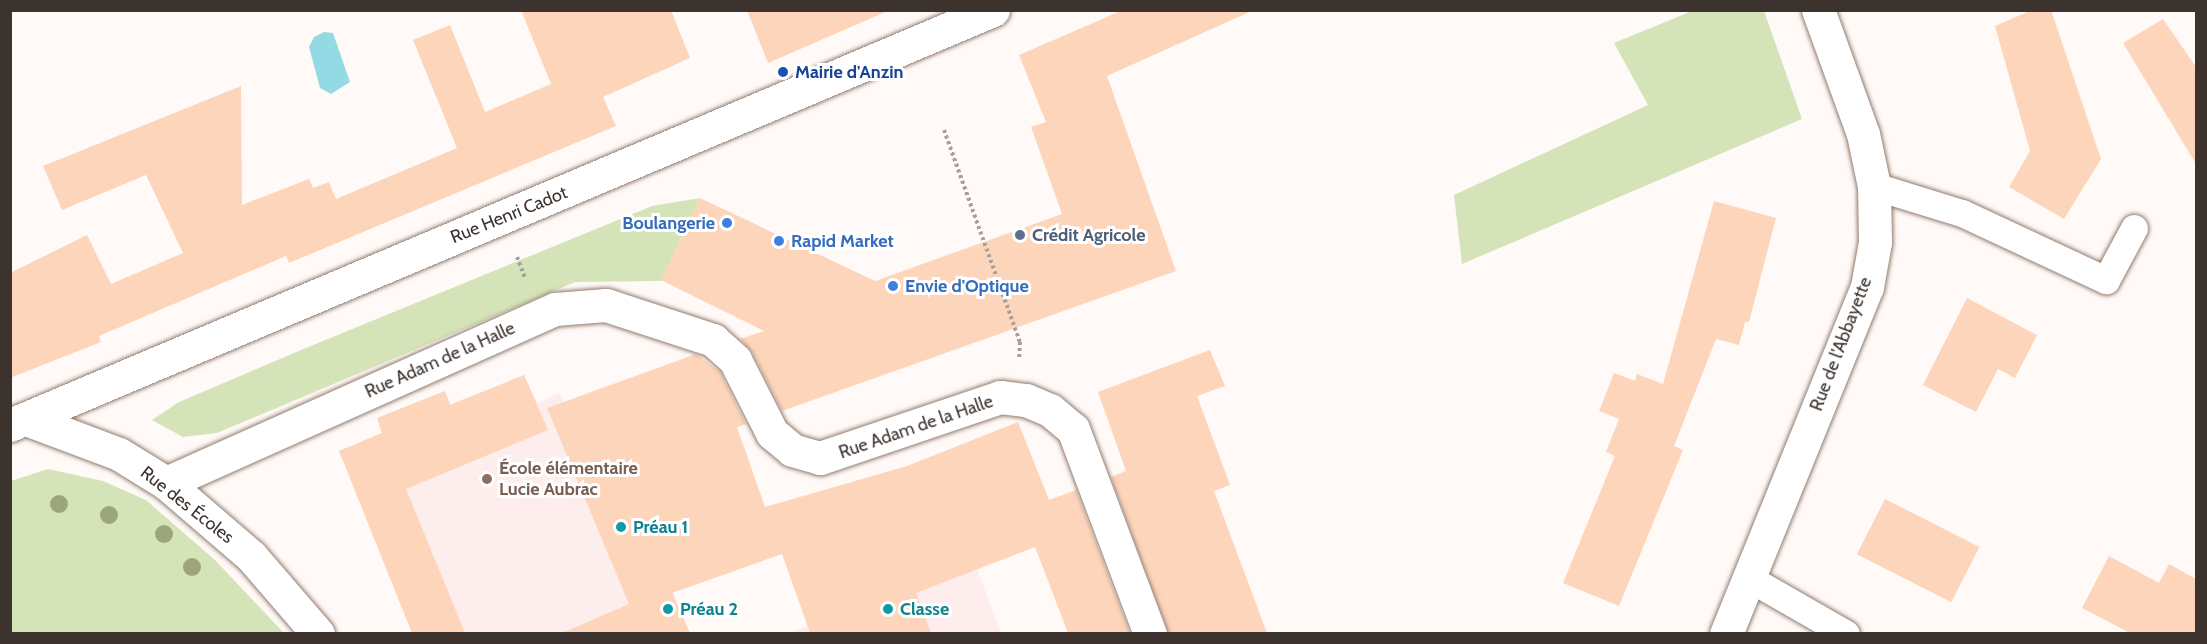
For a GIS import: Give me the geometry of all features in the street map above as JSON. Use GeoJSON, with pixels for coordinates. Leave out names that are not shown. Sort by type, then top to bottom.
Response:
{"type":"FeatureCollection","features":[{"type":"Feature","properties":{"kind":"street","name":"Rue Henri Cadot"},"geometry":{"type":"LineString","coordinates":[[18,422],[993,10]]}},
{"type":"Feature","properties":{"kind":"street","name":"Rue de l'Abbayette"},"geometry":{"type":"LineString","coordinates":[[1726,633],[1867,287],[1875,242],[1874,186],[1863,134],[1818,10]]}},
{"type":"Feature","properties":{"kind":"street","name":"Rue Adam de la Halle"},"geometry":{"type":"LineString","coordinates":[[166,483],[555,309],[606,305],[713,340],[735,360],[772,433],[792,450],[819,458],[1000,397],[1026,400],[1050,410],[1073,429],[1150,633]]}},
{"type":"Feature","properties":{"kind":"street","name":"Rue des Écoles"},"geometry":{"type":"LineString","coordinates":[[18,422],[119,454],[166,483],[251,555],[318,633]]}},
{"type":"Feature","properties":{"kind":"lane"},"geometry":{"type":"LineString","coordinates":[[1874,186],[1962,213],[2106,280],[2134,228]]}},
{"type":"Feature","properties":{"kind":"lane"},"geometry":{"type":"LineString","coordinates":[[1747,578],[1846,633]]}},
{"type":"Feature","properties":{"kind":"path"},"geometry":{"type":"LineString","coordinates":[[944,130],[1007,315]]}},
{"type":"Feature","properties":{"kind":"shaded area","name":"École élémentaire Lucie Aubrac"},"geometry":{"type":"Polygon","coordinates":[[[524,375],[537,403],[560,393],[570,417],[595,407],[690,633],[412,633],[339,451],[382,433],[377,418],[445,391],[451,404],[524,375]]]}},
{"type":"Feature","properties":{"kind":"shaded area"},"geometry":{"type":"Polygon","coordinates":[[[977,569],[1001,633],[786,634],[946,575],[977,569]]]}},
{"type":"Feature","properties":{"kind":"green space"},"geometry":{"type":"Polygon","coordinates":[[[1692,11],[1764,11],[1802,119],[1462,264],[1454,195],[1648,105],[1614,43],[1692,11]]]}},
{"type":"Feature","properties":{"kind":"green space"},"geometry":{"type":"Polygon","coordinates":[[[700,198],[661,281],[575,282],[217,433],[183,437],[152,420],[179,402],[652,206],[700,198]]]}},
{"type":"Feature","properties":{"kind":"green space"},"geometry":{"type":"Polygon","coordinates":[[[48,469],[103,481],[146,500],[215,560],[284,633],[11,633],[11,481],[48,469]]]}},
{"type":"Feature","properties":{"kind":"water"},"geometry":{"type":"Polygon","coordinates":[[[324,32],[333,33],[350,82],[331,94],[320,88],[309,47],[314,37],[324,32]]]}},
{"type":"Feature","properties":{"kind":"building"},"geometry":{"type":"Polygon","coordinates":[[[521,10],[671,10],[690,58],[603,97],[616,126],[289,263],[286,256],[99,336],[101,342],[10,378],[10,273],[87,235],[111,284],[183,253],[146,175],[62,210],[43,166],[241,86],[242,205],[309,179],[313,188],[329,182],[336,199],[457,148],[413,40],[450,25],[485,112],[551,84],[521,10]]]}},
{"type":"Feature","properties":{"kind":"building"},"geometry":{"type":"Polygon","coordinates":[[[747,10],[890,10],[768,63],[747,10]]]}},
{"type":"Feature","properties":{"kind":"building"},"geometry":{"type":"Polygon","coordinates":[[[1123,10],[1254,10],[1107,76],[1176,271],[782,411],[752,352],[740,339],[764,331],[661,280],[700,198],[875,281],[1062,214],[1031,127],[1046,122],[1019,55],[1123,10]]]}},
{"type":"Feature","properties":{"kind":"building"},"geometry":{"type":"Polygon","coordinates":[[[2032,10],[2051,10],[2101,159],[2064,219],[2009,187],[2030,151],[1995,26],[2032,10]]]}},
{"type":"Feature","properties":{"kind":"building"},"geometry":{"type":"Polygon","coordinates":[[[2163,19],[2196,67],[2196,164],[2123,43],[2163,19]]]}},
{"type":"Feature","properties":{"kind":"building"},"geometry":{"type":"Polygon","coordinates":[[[1714,201],[1776,218],[1749,322],[1745,322],[1739,345],[1716,339],[1674,446],[1683,450],[1619,606],[1563,583],[1615,456],[1606,452],[1619,419],[1599,411],[1614,373],[1635,381],[1637,374],[1663,384],[1714,201]]]}},
{"type":"Feature","properties":{"kind":"building"},"geometry":{"type":"Polygon","coordinates":[[[1967,298],[2037,335],[2015,378],[1998,369],[1976,412],[1923,385],[1967,298]]]}},
{"type":"Feature","properties":{"kind":"building"},"geometry":{"type":"Polygon","coordinates":[[[1210,350],[1225,386],[1197,396],[1230,485],[1214,491],[1267,633],[1168,633],[1111,477],[1126,471],[1098,392],[1210,350]]]}},
{"type":"Feature","properties":{"kind":"building"},"geometry":{"type":"Polygon","coordinates":[[[696,354],[720,372],[746,424],[737,427],[765,507],[907,466],[1018,422],[1049,500],[1076,490],[1130,633],[1068,633],[1035,547],[916,593],[931,633],[810,633],[782,554],[672,593],[690,633],[562,633],[629,604],[547,408],[696,354]]]}},
{"type":"Feature","properties":{"kind":"building"},"geometry":{"type":"Polygon","coordinates":[[[524,375],[548,430],[406,489],[465,633],[412,633],[339,451],[382,433],[377,418],[445,391],[450,405],[524,375]]]}},
{"type":"Feature","properties":{"kind":"building"},"geometry":{"type":"Polygon","coordinates":[[[1885,499],[1979,547],[1951,602],[1857,554],[1885,499]]]}},
{"type":"Feature","properties":{"kind":"building"},"geometry":{"type":"Polygon","coordinates":[[[2109,556],[2159,583],[2169,564],[2196,579],[2196,633],[2130,633],[2082,608],[2109,556]]]}},
{"type":"Feature","properties":{"kind":"place","name":"Mairie d'Anzin"},"geometry":{"type":"Point","coordinates":[783,72]}},
{"type":"Feature","properties":{"kind":"place","name":"Boulangerie"},"geometry":{"type":"Point","coordinates":[727,223]}},
{"type":"Feature","properties":{"kind":"place","name":"Crédit Agricole"},"geometry":{"type":"Point","coordinates":[1020,235]}},
{"type":"Feature","properties":{"kind":"place","name":"Rapid Market"},"geometry":{"type":"Point","coordinates":[779,241]}},
{"type":"Feature","properties":{"kind":"place","name":"Envie d'Optique"},"geometry":{"type":"Point","coordinates":[893,286]}},
{"type":"Feature","properties":{"kind":"place","name":"École élémentaire Lucie Aubrac"},"geometry":{"type":"Point","coordinates":[487,479]}},
{"type":"Feature","properties":{"kind":"place","name":"Préau 1"},"geometry":{"type":"Point","coordinates":[621,527]}},
{"type":"Feature","properties":{"kind":"place","name":"Préau 2"},"geometry":{"type":"Point","coordinates":[668,609]}},
{"type":"Feature","properties":{"kind":"place","name":"Classe"},"geometry":{"type":"Point","coordinates":[888,609]}}]}
